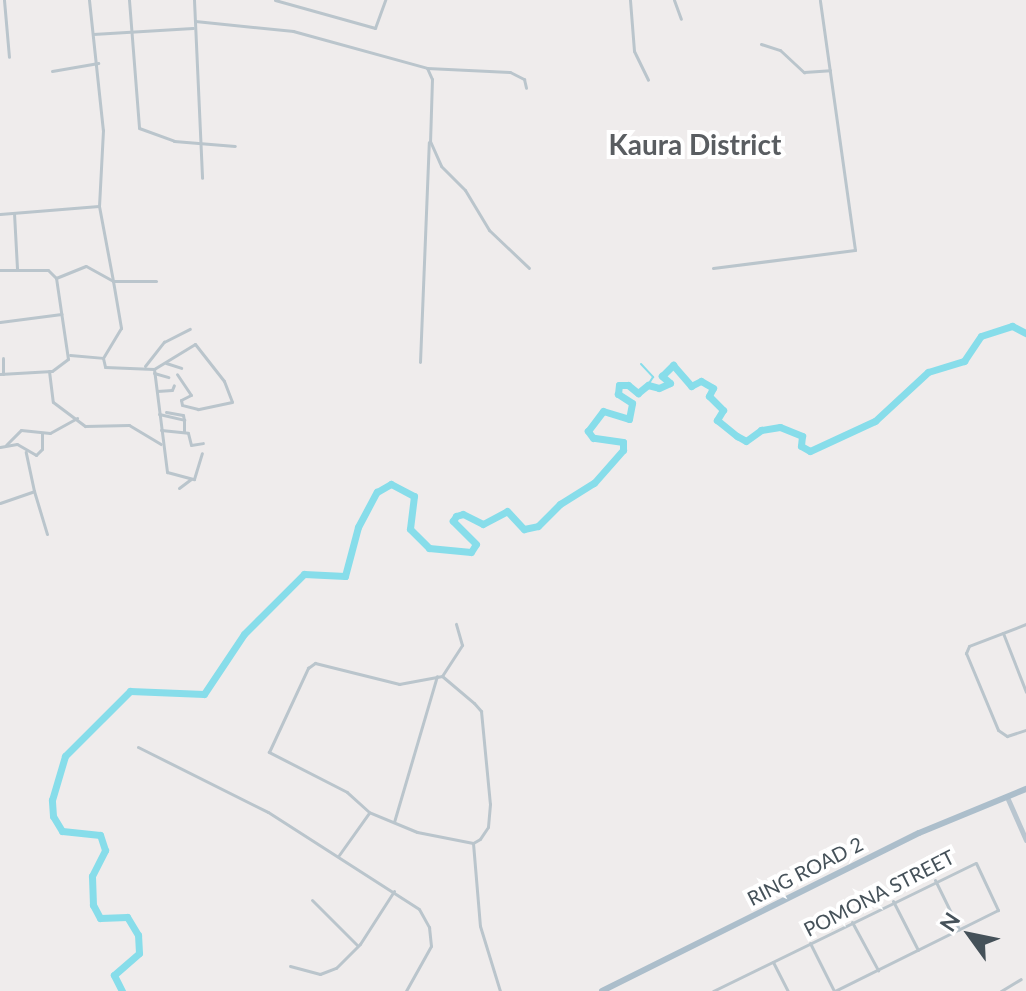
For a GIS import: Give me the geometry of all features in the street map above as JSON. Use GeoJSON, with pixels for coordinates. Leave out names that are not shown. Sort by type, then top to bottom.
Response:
{"type":"FeatureCollection","features":[{"type":"Feature","properties":{"kind":"main road","name":"RING ROAD 2"},"geometry":{"type":"LineString","coordinates":[[602,991],[919,833],[1026,789]]}},
{"type":"Feature","properties":{"kind":"street"},"geometry":{"type":"LineString","coordinates":[[4,0],[9,57]]}},
{"type":"Feature","properties":{"kind":"street"},"geometry":{"type":"LineString","coordinates":[[89,0],[103,130],[99,206],[121,328],[103,358]]}},
{"type":"Feature","properties":{"kind":"street"},"geometry":{"type":"LineString","coordinates":[[129,0],[139,128],[174,141],[235,146]]}},
{"type":"Feature","properties":{"kind":"street"},"geometry":{"type":"LineString","coordinates":[[194,0],[202,178]]}},
{"type":"Feature","properties":{"kind":"street"},"geometry":{"type":"LineString","coordinates":[[275,0],[375,28],[385,0]]}},
{"type":"Feature","properties":{"kind":"street"},"geometry":{"type":"LineString","coordinates":[[630,0],[634,51],[648,80]]}},
{"type":"Feature","properties":{"kind":"street"},"geometry":{"type":"LineString","coordinates":[[674,0],[681,19]]}},
{"type":"Feature","properties":{"kind":"street"},"geometry":{"type":"LineString","coordinates":[[713,268],[855,250],[820,0]]}},
{"type":"Feature","properties":{"kind":"street"},"geometry":{"type":"LineString","coordinates":[[195,21],[293,31],[427,68],[510,72],[524,79],[526,88]]}},
{"type":"Feature","properties":{"kind":"street"},"geometry":{"type":"LineString","coordinates":[[93,34],[195,28]]}},
{"type":"Feature","properties":{"kind":"street"},"geometry":{"type":"LineString","coordinates":[[761,44],[780,50],[807,74],[830,70]]}},
{"type":"Feature","properties":{"kind":"street"},"geometry":{"type":"LineString","coordinates":[[52,71],[98,63]]}},
{"type":"Feature","properties":{"kind":"street"},"geometry":{"type":"LineString","coordinates":[[420,362],[432,79],[427,68]]}},
{"type":"Feature","properties":{"kind":"street"},"geometry":{"type":"LineString","coordinates":[[429,134],[441,166],[465,190],[486,227],[529,268]]}},
{"type":"Feature","properties":{"kind":"street"},"geometry":{"type":"LineString","coordinates":[[0,214],[99,206]]}},
{"type":"Feature","properties":{"kind":"street"},"geometry":{"type":"LineString","coordinates":[[14,213],[17,269]]}},
{"type":"Feature","properties":{"kind":"street"},"geometry":{"type":"LineString","coordinates":[[56,278],[86,266],[113,281],[156,281]]}},
{"type":"Feature","properties":{"kind":"street"},"geometry":{"type":"LineString","coordinates":[[0,270],[48,270],[56,278],[70,355]]}},
{"type":"Feature","properties":{"kind":"street"},"geometry":{"type":"LineString","coordinates":[[0,322],[61,314]]}},
{"type":"Feature","properties":{"kind":"street"},"geometry":{"type":"LineString","coordinates":[[145,366],[164,342],[190,329]]}},
{"type":"Feature","properties":{"kind":"street"},"geometry":{"type":"LineString","coordinates":[[154,371],[195,344],[224,381],[232,402],[198,409],[182,405],[181,400],[191,395],[177,374]]}},
{"type":"Feature","properties":{"kind":"street"},"geometry":{"type":"LineString","coordinates":[[3,358],[2,374],[49,371],[70,355],[103,358]]}},
{"type":"Feature","properties":{"kind":"street"},"geometry":{"type":"LineString","coordinates":[[103,358],[111,371],[145,366],[168,377]]}},
{"type":"Feature","properties":{"kind":"street"},"geometry":{"type":"LineString","coordinates":[[166,363],[181,368]]}},
{"type":"Feature","properties":{"kind":"street"},"geometry":{"type":"LineString","coordinates":[[49,371],[53,402],[90,428],[129,425],[161,444]]}},
{"type":"Feature","properties":{"kind":"street"},"geometry":{"type":"LineString","coordinates":[[154,371],[167,472],[192,479],[195,485]]}},
{"type":"Feature","properties":{"kind":"street"},"geometry":{"type":"LineString","coordinates":[[157,391],[172,390],[174,385]]}},
{"type":"Feature","properties":{"kind":"street"},"geometry":{"type":"LineString","coordinates":[[159,414],[183,415],[184,432],[191,445],[203,443]]}},
{"type":"Feature","properties":{"kind":"street"},"geometry":{"type":"LineString","coordinates":[[6,445],[21,430],[42,433],[77,418]]}},
{"type":"Feature","properties":{"kind":"street"},"geometry":{"type":"LineString","coordinates":[[161,430],[184,432]]}},
{"type":"Feature","properties":{"kind":"street"},"geometry":{"type":"LineString","coordinates":[[26,452],[40,453],[42,433]]}},
{"type":"Feature","properties":{"kind":"street"},"geometry":{"type":"LineString","coordinates":[[0,447],[17,444],[26,452],[47,534]]}},
{"type":"Feature","properties":{"kind":"street"},"geometry":{"type":"LineString","coordinates":[[179,488],[192,479],[202,453]]}},
{"type":"Feature","properties":{"kind":"street"},"geometry":{"type":"LineString","coordinates":[[0,503],[34,491]]}},
{"type":"Feature","properties":{"kind":"street"},"geometry":{"type":"LineString","coordinates":[[394,822],[440,676],[460,651],[456,624]]}},
{"type":"Feature","properties":{"kind":"street"},"geometry":{"type":"LineString","coordinates":[[1026,624],[969,646],[966,653],[998,730],[1007,736],[1026,730]]}},
{"type":"Feature","properties":{"kind":"street"},"geometry":{"type":"LineString","coordinates":[[1003,633],[1026,692]]}},
{"type":"Feature","properties":{"kind":"street"},"geometry":{"type":"LineString","coordinates":[[440,676],[404,684],[315,663],[308,668],[269,752],[349,793],[369,812],[394,822],[473,843]]}},
{"type":"Feature","properties":{"kind":"street"},"geometry":{"type":"LineString","coordinates":[[440,676],[481,711],[490,811],[488,827],[473,843],[475,898],[500,991]]}},
{"type":"Feature","properties":{"kind":"street"},"geometry":{"type":"LineString","coordinates":[[138,747],[202,775],[339,855],[419,909],[431,936],[427,958],[406,991]]}},
{"type":"Feature","properties":{"kind":"street"},"geometry":{"type":"LineString","coordinates":[[1007,797],[1026,840]]}},
{"type":"Feature","properties":{"kind":"street"},"geometry":{"type":"LineString","coordinates":[[339,855],[369,812]]}},
{"type":"Feature","properties":{"kind":"street","name":"POMONA STREET"},"geometry":{"type":"LineString","coordinates":[[713,991],[974,863],[999,907],[834,991]]}},
{"type":"Feature","properties":{"kind":"street"},"geometry":{"type":"LineString","coordinates":[[935,880],[959,929]]}},
{"type":"Feature","properties":{"kind":"street"},"geometry":{"type":"LineString","coordinates":[[290,966],[325,974],[358,946],[394,891]]}},
{"type":"Feature","properties":{"kind":"street"},"geometry":{"type":"LineString","coordinates":[[312,900],[358,946]]}},
{"type":"Feature","properties":{"kind":"street"},"geometry":{"type":"LineString","coordinates":[[893,901],[918,950]]}},
{"type":"Feature","properties":{"kind":"street"},"geometry":{"type":"LineString","coordinates":[[852,922],[878,970]]}},
{"type":"Feature","properties":{"kind":"street"},"geometry":{"type":"LineString","coordinates":[[810,943],[834,991]]}},
{"type":"Feature","properties":{"kind":"street"},"geometry":{"type":"LineString","coordinates":[[773,962],[788,991]]}},
{"type":"Feature","properties":{"kind":"street"},"geometry":{"type":"LineString","coordinates":[[1001,991],[1021,979]]}},
{"type":"Feature","properties":{"kind":"waterway"},"geometry":{"type":"LineString","coordinates":[[122,991],[114,975],[139,953],[138,935],[127,917],[100,918],[93,905],[92,876],[105,850],[100,835],[62,831],[53,816],[52,800],[65,756],[130,691],[204,694],[244,634],[304,574],[345,576],[358,527],[377,492],[391,484],[414,496],[410,529],[429,548],[471,552],[476,544],[453,521],[456,516],[463,514],[483,524],[507,511],[524,529],[538,526],[560,504],[594,483],[623,450],[623,442],[593,438],[588,431],[603,411],[629,419],[632,403],[618,394],[619,385],[628,385],[638,393],[648,385],[659,388],[670,383],[662,376],[673,365],[691,386],[701,381],[713,388],[709,396],[723,410],[717,420],[737,436],[746,441],[761,430],[780,427],[802,436],[801,446],[810,451],[875,421],[928,372],[964,361],[981,336],[1012,326],[1026,333]]}},
{"type":"Feature","properties":{"kind":"waterway"},"geometry":{"type":"LineString","coordinates":[[641,364],[653,377],[648,385]]}},
{"type":"Feature","properties":{"kind":"district","name":"Kaura District"},"geometry":{"type":"Point","coordinates":[695,144]}}]}
